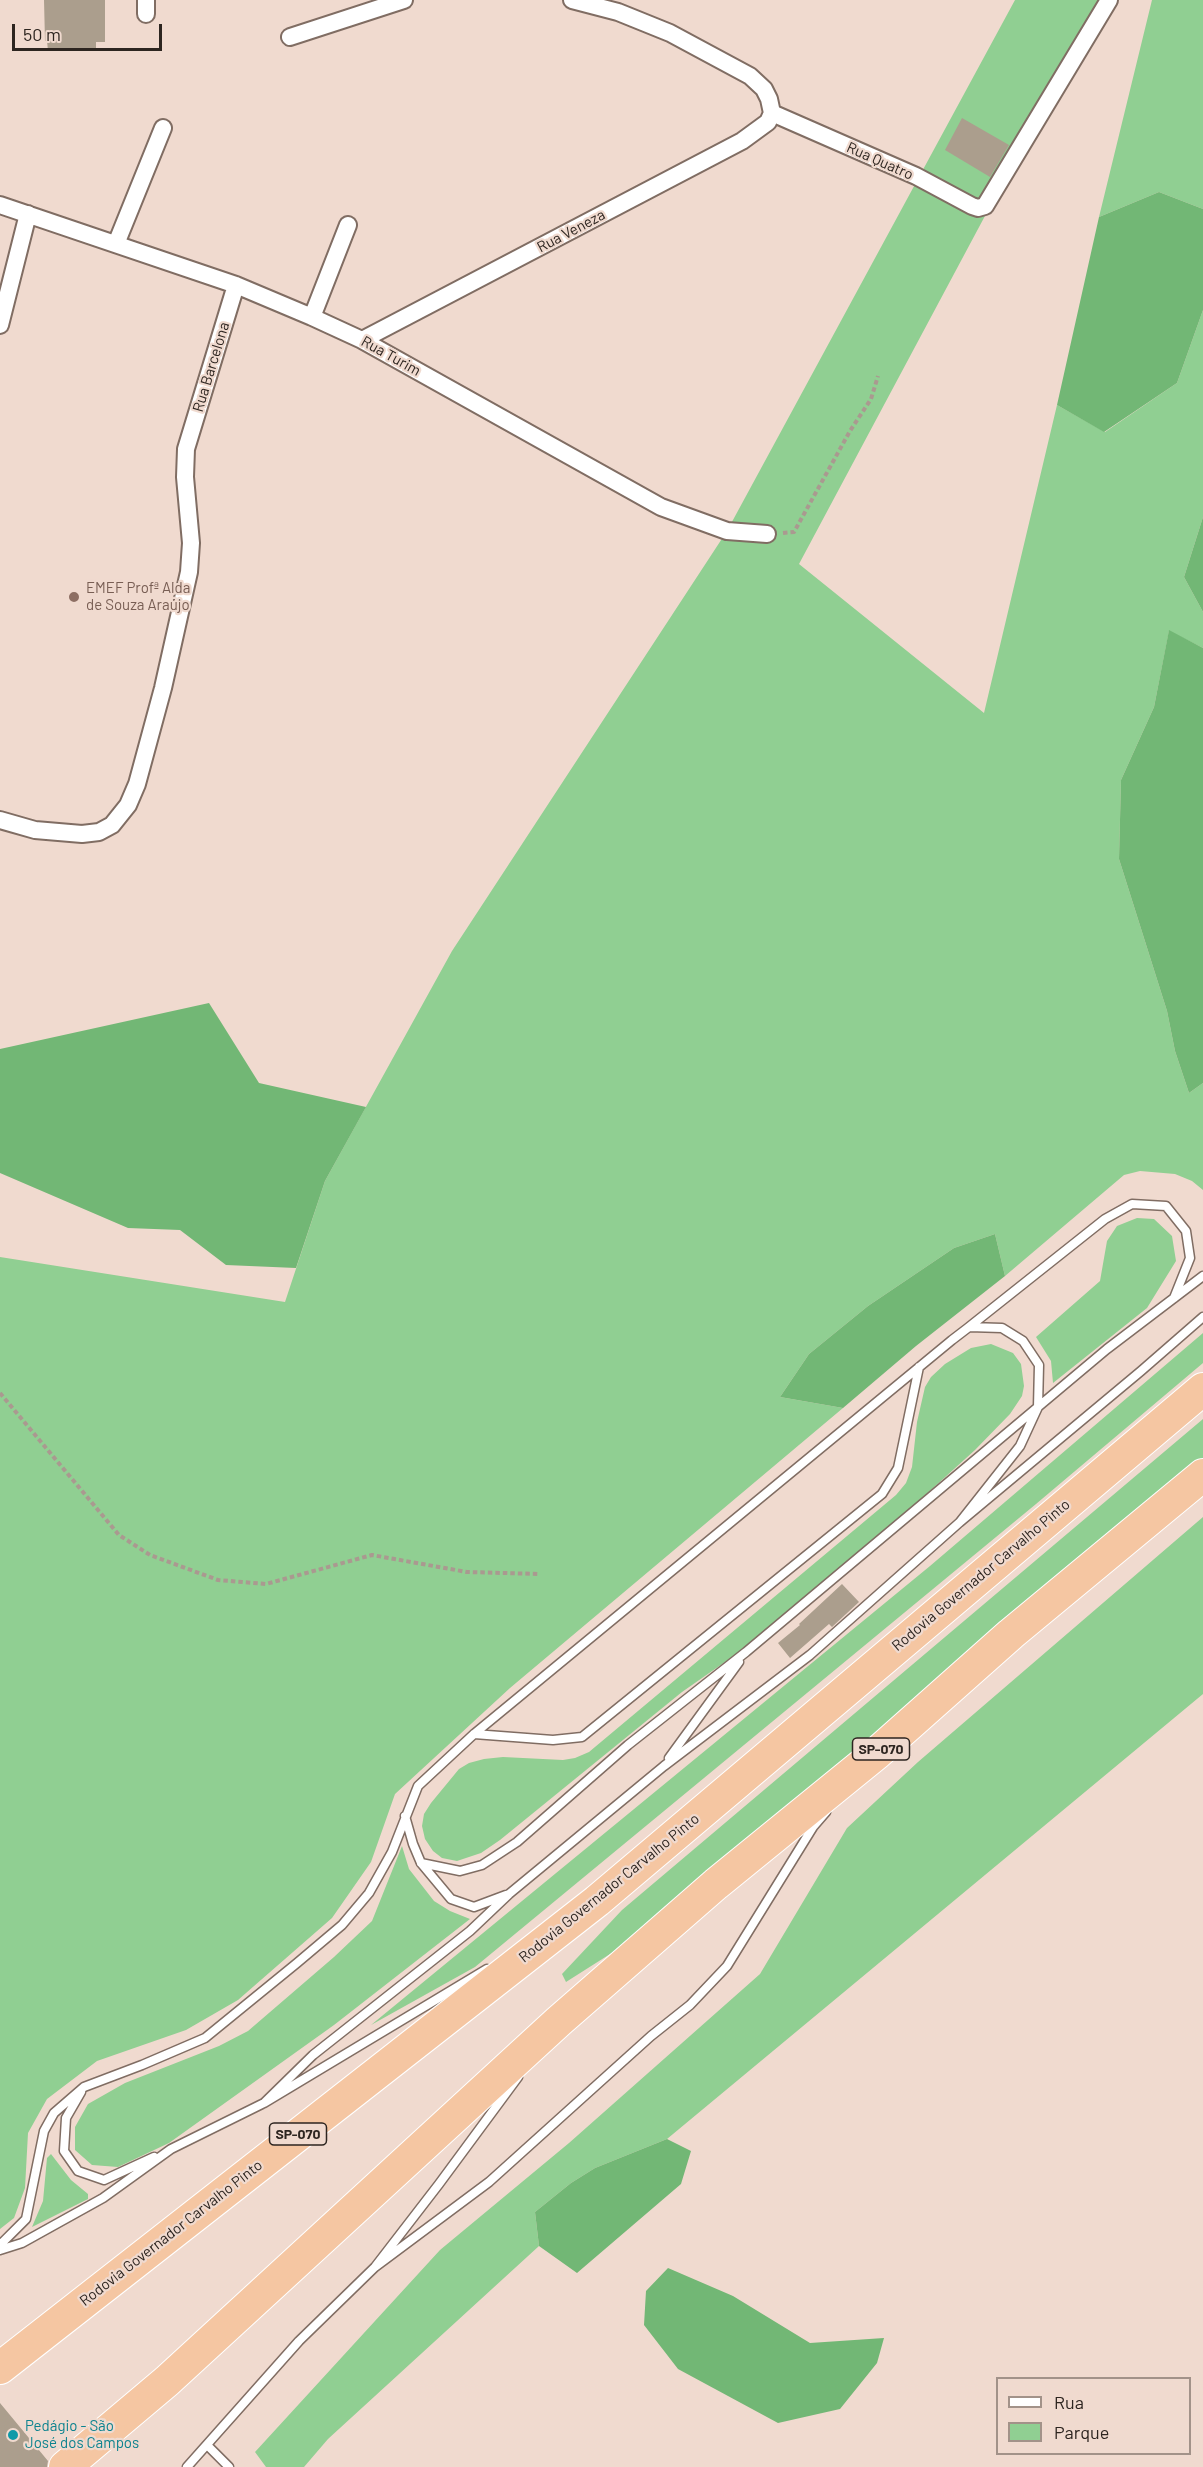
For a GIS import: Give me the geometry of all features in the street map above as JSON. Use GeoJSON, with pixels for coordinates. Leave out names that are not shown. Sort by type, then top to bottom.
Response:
{"type":"FeatureCollection","features":[{"type":"Feature","properties":{"kind":"highway","name":"Rodovia Governador Carvalho Pinto"},"geometry":{"type":"LineString","coordinates":[[0,2368],[597,1900],[1203,1389]]}},
{"type":"Feature","properties":{"kind":"highway","name":"SP-070"},"geometry":{"type":"LineString","coordinates":[[65,2467],[167,2381],[559,2021],[716,1884],[877,1753],[1011,1634],[1203,1475]]}},
{"type":"Feature","properties":{"kind":"street"},"geometry":{"type":"LineString","coordinates":[[290,37],[404,0]]}},
{"type":"Feature","properties":{"kind":"street"},"geometry":{"type":"LineString","coordinates":[[572,0],[618,12],[670,33],[750,76],[764,89],[772,113]]}},
{"type":"Feature","properties":{"kind":"street","name":"Rua Quatro"},"geometry":{"type":"LineString","coordinates":[[772,113],[916,176],[972,206],[978,208],[985,206],[1109,0]]}},
{"type":"Feature","properties":{"kind":"street","name":"Rua Veneza"},"geometry":{"type":"LineString","coordinates":[[362,340],[742,141],[768,122],[772,113]]}},
{"type":"Feature","properties":{"kind":"street"},"geometry":{"type":"LineString","coordinates":[[116,244],[163,128]]}},
{"type":"Feature","properties":{"kind":"street","name":"Rua Turim"},"geometry":{"type":"LineString","coordinates":[[0,205],[236,285],[312,317],[362,340],[661,507],[727,531],[767,534]]}},
{"type":"Feature","properties":{"kind":"street"},"geometry":{"type":"LineString","coordinates":[[0,325],[28,214]]}},
{"type":"Feature","properties":{"kind":"street"},"geometry":{"type":"LineString","coordinates":[[312,317],[348,225]]}},
{"type":"Feature","properties":{"kind":"street","name":"Rua Barcelona"},"geometry":{"type":"LineString","coordinates":[[0,820],[35,830],[91,833],[99,832],[112,825],[128,805],[137,784],[163,688],[189,572],[191,543],[185,477],[186,449],[236,285]]}},
{"type":"Feature","properties":{"kind":"lane"},"geometry":{"type":"LineString","coordinates":[[0,2245],[26,2219],[44,2131],[54,2113],[84,2087],[205,2038],[342,1925],[369,1893],[392,1852],[418,1786],[474,1734],[919,1367],[1105,1219],[1132,1204],[1166,1206],[1186,1231],[1190,1258],[1174,1299]]}},
{"type":"Feature","properties":{"kind":"lane"},"geometry":{"type":"LineString","coordinates":[[421,1863],[460,1871],[482,1865],[516,1842],[628,1745],[746,1652],[1107,1349],[1203,1276]]}},
{"type":"Feature","properties":{"kind":"lane"},"geometry":{"type":"LineString","coordinates":[[264,2103],[313,2055],[470,1931],[509,1894],[664,1766],[810,1655],[960,1522],[1203,1317]]}},
{"type":"Feature","properties":{"kind":"lane"},"geometry":{"type":"LineString","coordinates":[[960,1522],[1020,1446],[1038,1407],[1039,1365],[1023,1341],[1002,1328],[969,1328]]}},
{"type":"Feature","properties":{"kind":"lane"},"geometry":{"type":"LineString","coordinates":[[474,1734],[553,1740],[582,1737],[882,1494],[898,1468],[919,1367]]}},
{"type":"Feature","properties":{"kind":"lane"},"geometry":{"type":"LineString","coordinates":[[664,1766],[746,1652]]}},
{"type":"Feature","properties":{"kind":"lane"},"geometry":{"type":"LineString","coordinates":[[841,1794],[877,1753]]}},
{"type":"Feature","properties":{"kind":"lane"},"geometry":{"type":"LineString","coordinates":[[187,2467],[299,2341],[375,2267],[489,2182],[651,2036],[690,2005],[727,1966],[813,1827],[834,1803]]}},
{"type":"Feature","properties":{"kind":"lane"},"geometry":{"type":"LineString","coordinates":[[405,1815],[412,1844],[421,1863],[451,1899],[474,1907],[509,1894]]}},
{"type":"Feature","properties":{"kind":"lane"},"geometry":{"type":"LineString","coordinates":[[528,1943],[597,1900]]}},
{"type":"Feature","properties":{"kind":"lane"},"geometry":{"type":"LineString","coordinates":[[84,2087],[66,2118],[64,2151],[78,2171],[104,2180],[264,2103],[499,1961]]}},
{"type":"Feature","properties":{"kind":"lane"},"geometry":{"type":"LineString","coordinates":[[531,2060],[559,2021]]}},
{"type":"Feature","properties":{"kind":"lane"},"geometry":{"type":"LineString","coordinates":[[375,2267],[524,2069]]}},
{"type":"Feature","properties":{"kind":"lane"},"geometry":{"type":"LineString","coordinates":[[0,2250],[22,2243],[103,2198],[171,2149]]}},
{"type":"Feature","properties":{"kind":"lane"},"geometry":{"type":"LineString","coordinates":[[208,2446],[229,2467]]}},
{"type":"Feature","properties":{"kind":"path"},"geometry":{"type":"LineString","coordinates":[[767,534],[794,532],[850,431],[871,399],[878,376]]}},
{"type":"Feature","properties":{"kind":"path"},"geometry":{"type":"LineString","coordinates":[[0,1393],[119,1535],[150,1555],[218,1580],[266,1584],[372,1555],[467,1572],[540,1574]]}},
{"type":"Feature","properties":{"kind":"green space"},"geometry":{"type":"Polygon","coordinates":[[[1015,0],[1109,0],[1048,98],[799,564],[984,713],[1057,405],[1105,432],[1177,383],[1203,310],[1203,517],[1184,577],[1203,612],[1203,648],[1169,631],[1154,707],[1121,780],[1119,859],[1167,1011],[1175,1051],[1189,1093],[1203,1083],[1203,1190],[1192,1181],[1175,1174],[1140,1171],[1124,1175],[1005,1276],[995,1234],[954,1248],[868,1306],[809,1354],[780,1397],[843,1408],[510,1688],[395,1794],[371,1862],[332,1918],[238,2000],[186,2030],[97,2061],[47,2099],[28,2133],[25,2188],[14,2218],[0,2229],[0,1257],[285,1302],[325,1181],[452,951],[727,531],[1015,0]]]}},
{"type":"Feature","properties":{"kind":"green space"},"geometry":{"type":"Polygon","coordinates":[[[1152,0],[1203,0],[1203,209],[1159,192],[1099,217],[1152,0]]]}},
{"type":"Feature","properties":{"kind":"green space"},"geometry":{"type":"Polygon","coordinates":[[[1159,192],[1203,209],[1203,310],[1177,383],[1104,432],[1057,405],[1099,217],[1159,192]]]}},
{"type":"Feature","properties":{"kind":"green space"},"geometry":{"type":"Polygon","coordinates":[[[1203,517],[1203,612],[1184,577],[1203,517]]]}},
{"type":"Feature","properties":{"kind":"green space"},"geometry":{"type":"Polygon","coordinates":[[[1169,630],[1203,648],[1203,1083],[1189,1093],[1175,1051],[1167,1011],[1119,859],[1121,780],[1154,707],[1169,630]]]}},
{"type":"Feature","properties":{"kind":"green space"},"geometry":{"type":"Polygon","coordinates":[[[209,1003],[259,1083],[366,1107],[325,1181],[296,1268],[226,1265],[180,1230],[128,1228],[0,1173],[0,1049],[209,1003]]]}},
{"type":"Feature","properties":{"kind":"green space"},"geometry":{"type":"Polygon","coordinates":[[[1137,1218],[1154,1219],[1172,1236],[1176,1261],[1147,1308],[1053,1383],[1051,1361],[1036,1337],[1100,1281],[1107,1241],[1117,1226],[1137,1218]]]}},
{"type":"Feature","properties":{"kind":"green space"},"geometry":{"type":"Polygon","coordinates":[[[995,1234],[1005,1276],[916,1346],[843,1408],[780,1397],[809,1354],[868,1306],[954,1248],[995,1234]]]}},
{"type":"Feature","properties":{"kind":"green space"},"geometry":{"type":"Polygon","coordinates":[[[1203,1333],[1203,1363],[1036,1504],[475,1967],[371,2025],[930,1566],[1203,1333]]]}},
{"type":"Feature","properties":{"kind":"green space"},"geometry":{"type":"Polygon","coordinates":[[[991,1344],[1013,1353],[1021,1364],[1024,1386],[1022,1396],[1010,1414],[975,1450],[911,1508],[735,1655],[682,1692],[500,1840],[481,1853],[457,1861],[442,1858],[433,1851],[425,1839],[422,1826],[424,1814],[459,1769],[469,1763],[484,1759],[503,1757],[563,1760],[589,1752],[896,1495],[906,1483],[912,1467],[917,1422],[925,1387],[931,1377],[945,1364],[971,1348],[991,1344]]]}},
{"type":"Feature","properties":{"kind":"green space"},"geometry":{"type":"Polygon","coordinates":[[[1203,1419],[1203,1465],[651,1928],[566,1982],[562,1974],[622,1910],[1203,1419]]]}},
{"type":"Feature","properties":{"kind":"green space"},"geometry":{"type":"Polygon","coordinates":[[[1203,1517],[1203,1694],[667,2139],[595,2168],[571,2183],[535,2212],[539,2246],[328,2439],[304,2467],[266,2467],[255,2452],[440,2250],[569,2143],[760,1974],[847,1828],[918,1762],[1203,1517]]]}},
{"type":"Feature","properties":{"kind":"green space"},"geometry":{"type":"Polygon","coordinates":[[[402,1846],[409,1869],[434,1901],[470,1919],[334,2025],[169,2143],[118,2167],[92,2165],[75,2150],[75,2127],[88,2104],[125,2083],[219,2046],[248,2031],[334,1957],[372,1921],[402,1846]]]}},
{"type":"Feature","properties":{"kind":"green space"},"geometry":{"type":"Polygon","coordinates":[[[667,2139],[691,2151],[681,2184],[577,2273],[539,2246],[535,2212],[571,2183],[595,2168],[667,2139]]]}},
{"type":"Feature","properties":{"kind":"green space"},"geometry":{"type":"Polygon","coordinates":[[[51,2154],[71,2180],[88,2194],[88,2199],[32,2227],[43,2201],[47,2158],[51,2154]]]}},
{"type":"Feature","properties":{"kind":"green space"},"geometry":{"type":"Polygon","coordinates":[[[668,2268],[733,2296],[810,2343],[884,2338],[877,2363],[840,2409],[778,2423],[678,2369],[644,2325],[646,2291],[668,2268]]]}},
{"type":"Feature","properties":{"kind":"building"},"geometry":{"type":"Polygon","coordinates":[[[44,0],[105,0],[105,42],[96,42],[96,50],[48,51],[47,41],[45,41],[44,0]]]}},
{"type":"Feature","properties":{"kind":"building"},"geometry":{"type":"Polygon","coordinates":[[[962,118],[1009,145],[990,177],[945,150],[962,118]]]}},
{"type":"Feature","properties":{"kind":"building"},"geometry":{"type":"Polygon","coordinates":[[[842,1584],[859,1602],[832,1627],[829,1624],[790,1658],[778,1643],[842,1584]]]}},
{"type":"Feature","properties":{"kind":"building","name":"Pedágio - São José dos Campos"},"geometry":{"type":"Polygon","coordinates":[[[0,2403],[48,2461],[47,2467],[0,2467],[0,2403]]]}},
{"type":"Feature","properties":{"kind":"place","name":"EMEF Profª Alda de Souza Araújo"},"geometry":{"type":"Point","coordinates":[74,597]}},
{"type":"Feature","properties":{"kind":"place","name":"Pedágio - São José dos Campos"},"geometry":{"type":"Point","coordinates":[13,2435]}}]}
